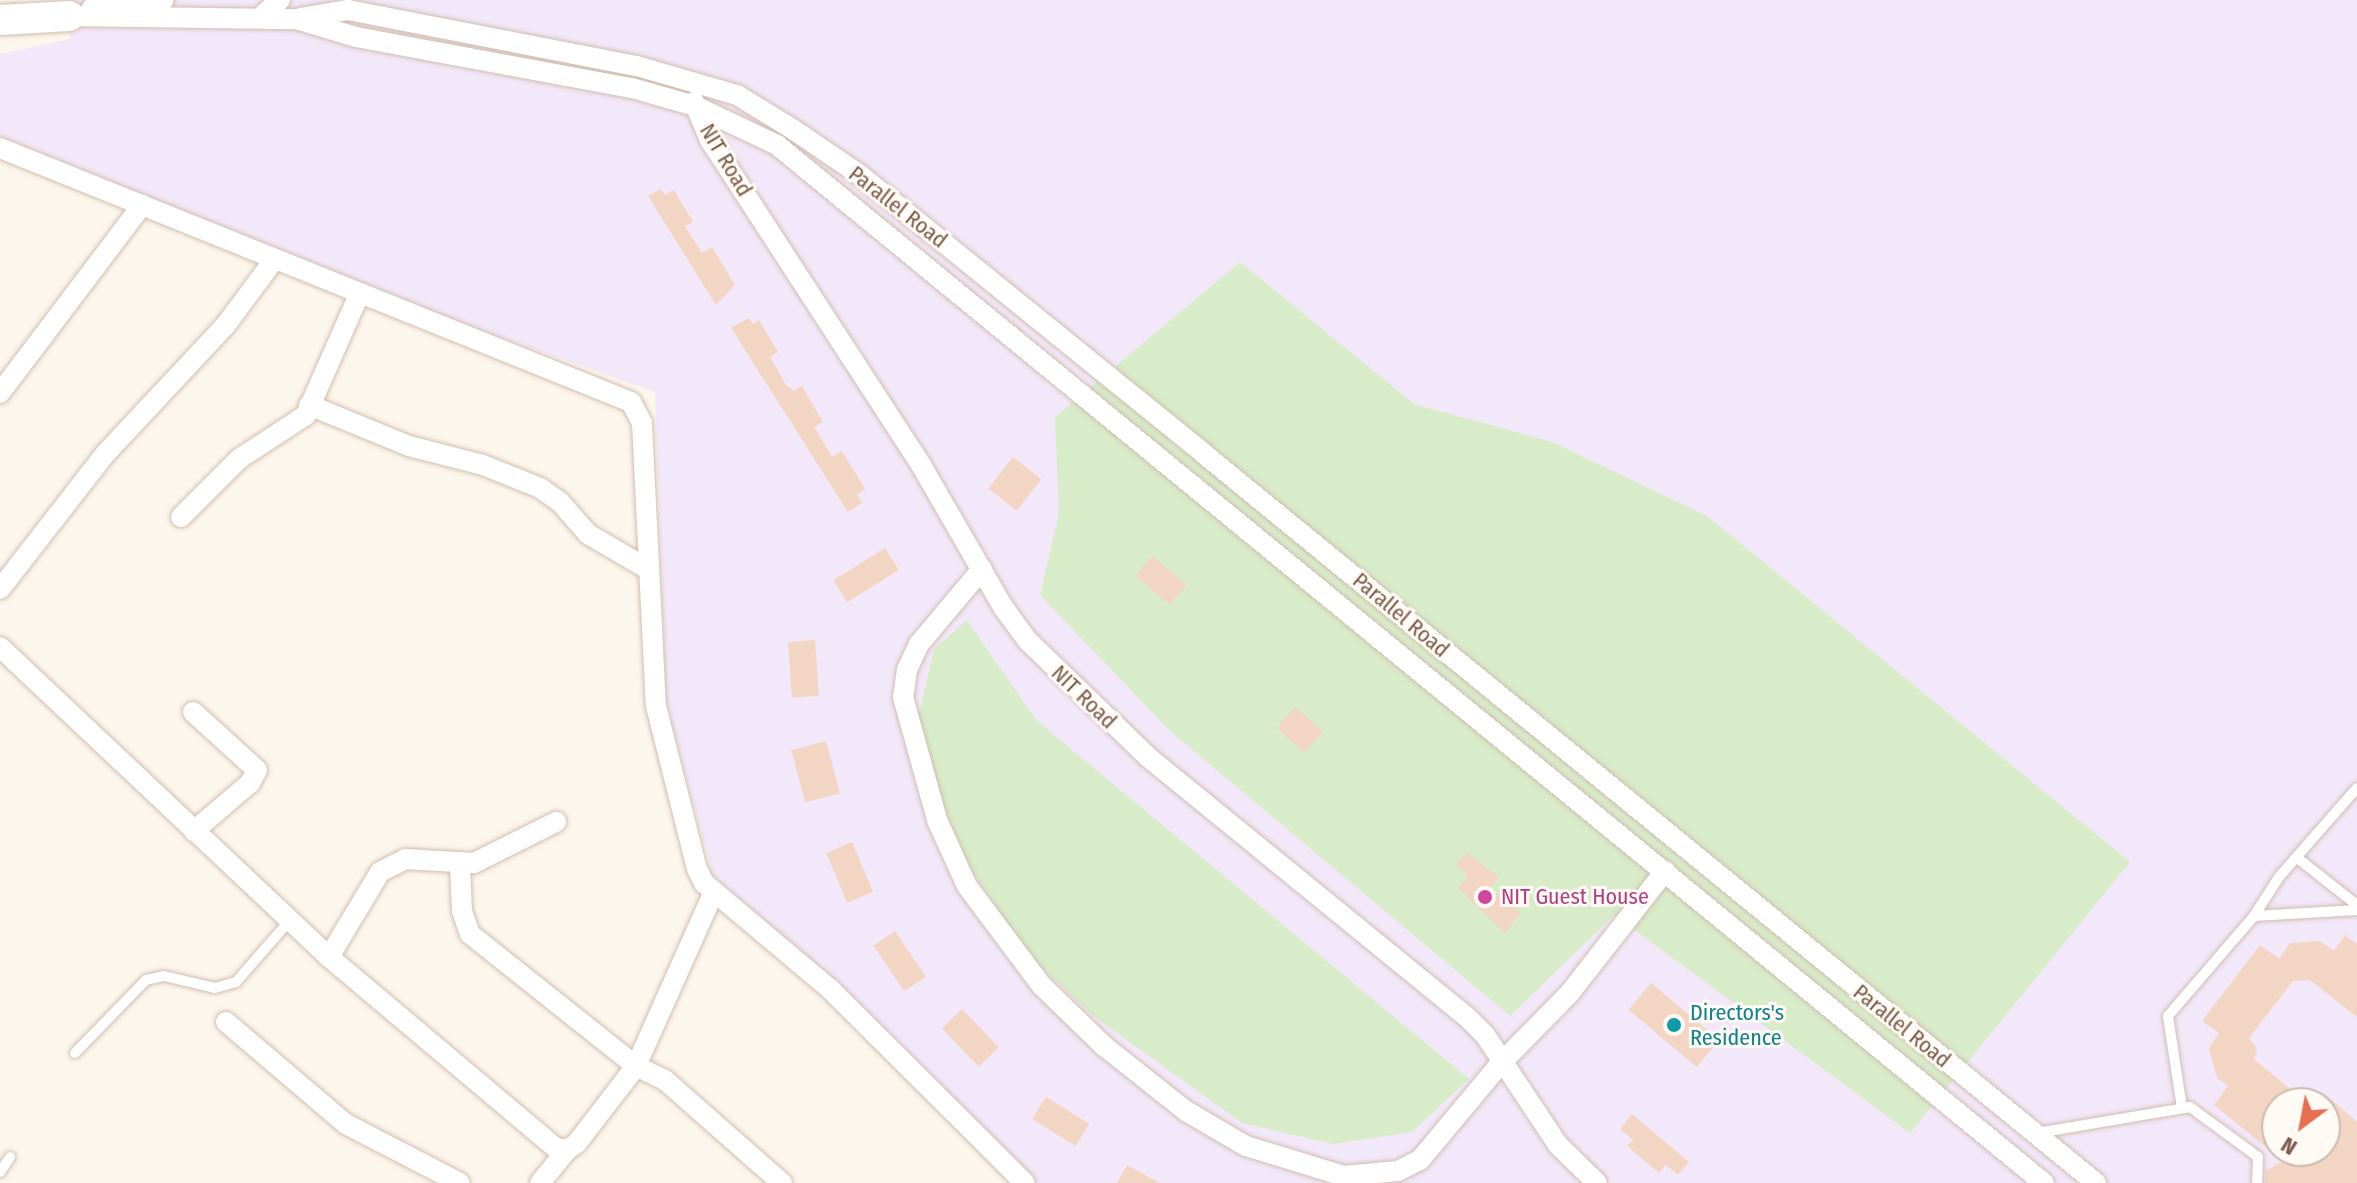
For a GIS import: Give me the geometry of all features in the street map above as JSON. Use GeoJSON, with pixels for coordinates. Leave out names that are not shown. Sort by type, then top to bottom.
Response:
{"type":"FeatureCollection","features":[{"type":"Feature","properties":{"kind":"main road","name":"NIT Road"},"geometry":{"type":"LineString","coordinates":[[0,20],[69,16]]}},
{"type":"Feature","properties":{"kind":"street","name":"NIT Road"},"geometry":{"type":"LineString","coordinates":[[69,16],[100,6],[164,0]]}},
{"type":"Feature","properties":{"kind":"street","name":"NIT Road"},"geometry":{"type":"LineString","coordinates":[[187,0],[230,14]]}},
{"type":"Feature","properties":{"kind":"street"},"geometry":{"type":"LineString","coordinates":[[262,16],[280,0]]}},
{"type":"Feature","properties":{"kind":"street","name":"NIT Road"},"geometry":{"type":"LineString","coordinates":[[296,19],[348,10],[686,79],[710,140],[921,465],[1028,641],[1083,699],[1468,1018],[1485,1035],[1500,1064],[1584,1179]]}},
{"type":"Feature","properties":{"kind":"street","name":"NIT Road"},"geometry":{"type":"LineString","coordinates":[[69,16],[230,14],[296,19],[356,37],[632,88],[695,106]]}},
{"type":"Feature","properties":{"kind":"street","name":"Parallel Road"},"geometry":{"type":"LineString","coordinates":[[686,79],[737,95],[860,175],[2096,1183]]}},
{"type":"Feature","properties":{"kind":"street","name":"Parallel Road"},"geometry":{"type":"LineString","coordinates":[[695,106],[777,145],[821,178],[2044,1183]]}},
{"type":"Feature","properties":{"kind":"street"},"geometry":{"type":"LineString","coordinates":[[0,148],[631,402],[642,423],[646,568],[659,718],[697,869],[714,892],[830,989],[1025,1183]]}},
{"type":"Feature","properties":{"kind":"street"},"geometry":{"type":"LineString","coordinates":[[0,393],[142,205]]}},
{"type":"Feature","properties":{"kind":"street"},"geometry":{"type":"LineString","coordinates":[[0,589],[106,453],[225,326],[274,260]]}},
{"type":"Feature","properties":{"kind":"street"},"geometry":{"type":"LineString","coordinates":[[181,517],[239,459],[300,421],[359,295]]}},
{"type":"Feature","properties":{"kind":"street"},"geometry":{"type":"LineString","coordinates":[[309,405],[409,446],[483,465],[540,488],[560,502],[588,534],[646,568]]}},
{"type":"Feature","properties":{"kind":"street"},"geometry":{"type":"LineString","coordinates":[[982,569],[919,644],[907,670],[903,697],[911,740],[937,820],[967,886],[1041,985],[1104,1046],[1186,1111],[1246,1146],[1344,1176],[1398,1171],[1420,1160],[1500,1064],[1569,994],[1665,871]]}},
{"type":"Feature","properties":{"kind":"street"},"geometry":{"type":"LineString","coordinates":[[0,647],[329,957],[544,1140],[567,1150]]}},
{"type":"Feature","properties":{"kind":"street"},"geometry":{"type":"LineString","coordinates":[[193,712],[257,770],[250,783],[194,831]]}},
{"type":"Feature","properties":{"kind":"street"},"geometry":{"type":"LineString","coordinates":[[329,957],[380,872],[405,859],[474,863],[556,822]]}},
{"type":"Feature","properties":{"kind":"street"},"geometry":{"type":"LineString","coordinates":[[460,864],[462,911],[470,934],[636,1066],[665,1080],[782,1183]]}},
{"type":"Feature","properties":{"kind":"street"},"geometry":{"type":"LineString","coordinates":[[540,1183],[636,1066],[714,892]]}},
{"type":"Feature","properties":{"kind":"street"},"geometry":{"type":"LineString","coordinates":[[226,1022],[346,1124],[460,1183]]}},
{"type":"Feature","properties":{"kind":"lane"},"geometry":{"type":"LineString","coordinates":[[2182,1108],[2168,1016],[2254,916],[2296,857],[2357,788]]}},
{"type":"Feature","properties":{"kind":"lane"},"geometry":{"type":"LineString","coordinates":[[2296,857],[2357,908]]}},
{"type":"Feature","properties":{"kind":"lane"},"geometry":{"type":"LineString","coordinates":[[2254,916],[2357,908]]}},
{"type":"Feature","properties":{"kind":"lane"},"geometry":{"type":"LineString","coordinates":[[75,1053],[146,980],[164,976],[215,988],[236,982],[290,920]]}},
{"type":"Feature","properties":{"kind":"lane"},"geometry":{"type":"LineString","coordinates":[[2035,1133],[2190,1107],[2258,1157],[2257,1183]]}},
{"type":"Feature","properties":{"kind":"lane"},"geometry":{"type":"LineString","coordinates":[[0,1172],[10,1157]]}},
{"type":"Feature","properties":{"kind":"shaded area"},"geometry":{"type":"Polygon","coordinates":[[[67,0],[2357,0],[2357,1183],[1037,1183],[923,1076],[848,995],[713,875],[666,704],[655,392],[435,314],[0,136],[0,54],[70,39],[67,0]]]}},
{"type":"Feature","properties":{"kind":"green space"},"geometry":{"type":"Polygon","coordinates":[[[1240,262],[1414,404],[1552,442],[1707,516],[2130,862],[1910,1133],[1614,915],[1510,1016],[1170,731],[1040,595],[1059,513],[1055,417],[1240,262]]]}},
{"type":"Feature","properties":{"kind":"green space"},"geometry":{"type":"Polygon","coordinates":[[[967,620],[1036,720],[1469,1079],[1412,1132],[1333,1144],[1242,1123],[1092,1015],[1031,958],[969,866],[939,795],[917,722],[934,649],[967,620]]]}},
{"type":"Feature","properties":{"kind":"building"},"geometry":{"type":"Polygon","coordinates":[[[661,189],[665,195],[674,190],[693,222],[685,226],[702,253],[712,247],[735,285],[716,305],[648,196],[661,189]]]}},
{"type":"Feature","properties":{"kind":"building"},"geometry":{"type":"Polygon","coordinates":[[[749,318],[753,324],[759,320],[778,352],[770,357],[786,385],[794,391],[802,386],[823,422],[814,427],[832,457],[842,451],[865,489],[857,494],[862,503],[848,512],[731,328],[749,318]]]}},
{"type":"Feature","properties":{"kind":"building"},"geometry":{"type":"Polygon","coordinates":[[[1013,457],[1041,479],[1017,511],[988,489],[1013,457]]]}},
{"type":"Feature","properties":{"kind":"building"},"geometry":{"type":"Polygon","coordinates":[[[885,548],[899,570],[847,602],[833,580],[885,548]]]}},
{"type":"Feature","properties":{"kind":"building"},"geometry":{"type":"Polygon","coordinates":[[[1152,556],[1186,585],[1170,605],[1135,576],[1152,556]]]}},
{"type":"Feature","properties":{"kind":"building"},"geometry":{"type":"Polygon","coordinates":[[[815,640],[819,696],[792,698],[788,642],[815,640]]]}},
{"type":"Feature","properties":{"kind":"building"},"geometry":{"type":"Polygon","coordinates":[[[1295,707],[1323,731],[1305,752],[1277,728],[1295,707]]]}},
{"type":"Feature","properties":{"kind":"building"},"geometry":{"type":"Polygon","coordinates":[[[826,741],[840,793],[805,802],[791,750],[826,741]]]}},
{"type":"Feature","properties":{"kind":"building"},"geometry":{"type":"Polygon","coordinates":[[[852,842],[873,892],[847,903],[826,853],[852,842]]]}},
{"type":"Feature","properties":{"kind":"building","name":"NIT Guest House"},"geometry":{"type":"Polygon","coordinates":[[[1466,852],[1499,877],[1490,888],[1521,913],[1505,933],[1458,888],[1468,875],[1456,865],[1466,852]]]}},
{"type":"Feature","properties":{"kind":"building"},"geometry":{"type":"Polygon","coordinates":[[[895,931],[926,977],[904,991],[873,946],[895,931]]]}},
{"type":"Feature","properties":{"kind":"building"},"geometry":{"type":"Polygon","coordinates":[[[2345,935],[2357,944],[2357,1017],[2310,980],[2293,981],[2249,1038],[2257,1049],[2254,1059],[2288,1087],[2261,1087],[2261,1143],[2214,1105],[2228,1086],[2217,1078],[2209,1048],[2219,1033],[2202,1021],[2260,945],[2279,959],[2290,943],[2320,941],[2334,951],[2345,935]]]}},
{"type":"Feature","properties":{"kind":"building","name":"Directors's Residence"},"geometry":{"type":"Polygon","coordinates":[[[1651,983],[1719,1040],[1697,1067],[1629,1010],[1651,983]]]}},
{"type":"Feature","properties":{"kind":"building"},"geometry":{"type":"Polygon","coordinates":[[[962,1009],[999,1047],[979,1067],[942,1028],[962,1009]]]}},
{"type":"Feature","properties":{"kind":"building"},"geometry":{"type":"Polygon","coordinates":[[[1046,1097],[1089,1124],[1075,1146],[1032,1119],[1046,1097]]]}},
{"type":"Feature","properties":{"kind":"building"},"geometry":{"type":"Polygon","coordinates":[[[2341,1108],[2357,1122],[2357,1183],[2265,1183],[2265,1171],[2272,1167],[2341,1167],[2341,1108]]]}},
{"type":"Feature","properties":{"kind":"building"},"geometry":{"type":"Polygon","coordinates":[[[1632,1114],[1689,1162],[1678,1175],[1666,1165],[1659,1173],[1627,1146],[1633,1140],[1620,1129],[1632,1114]]]}},
{"type":"Feature","properties":{"kind":"building"},"geometry":{"type":"Polygon","coordinates":[[[1127,1165],[1160,1183],[1117,1183],[1127,1165]]]}},
{"type":"Feature","properties":{"kind":"place","name":"NIT Guest House"},"geometry":{"type":"Point","coordinates":[1485,897]}},
{"type":"Feature","properties":{"kind":"place","name":"Directors's Residence"},"geometry":{"type":"Point","coordinates":[1674,1025]}}]}
